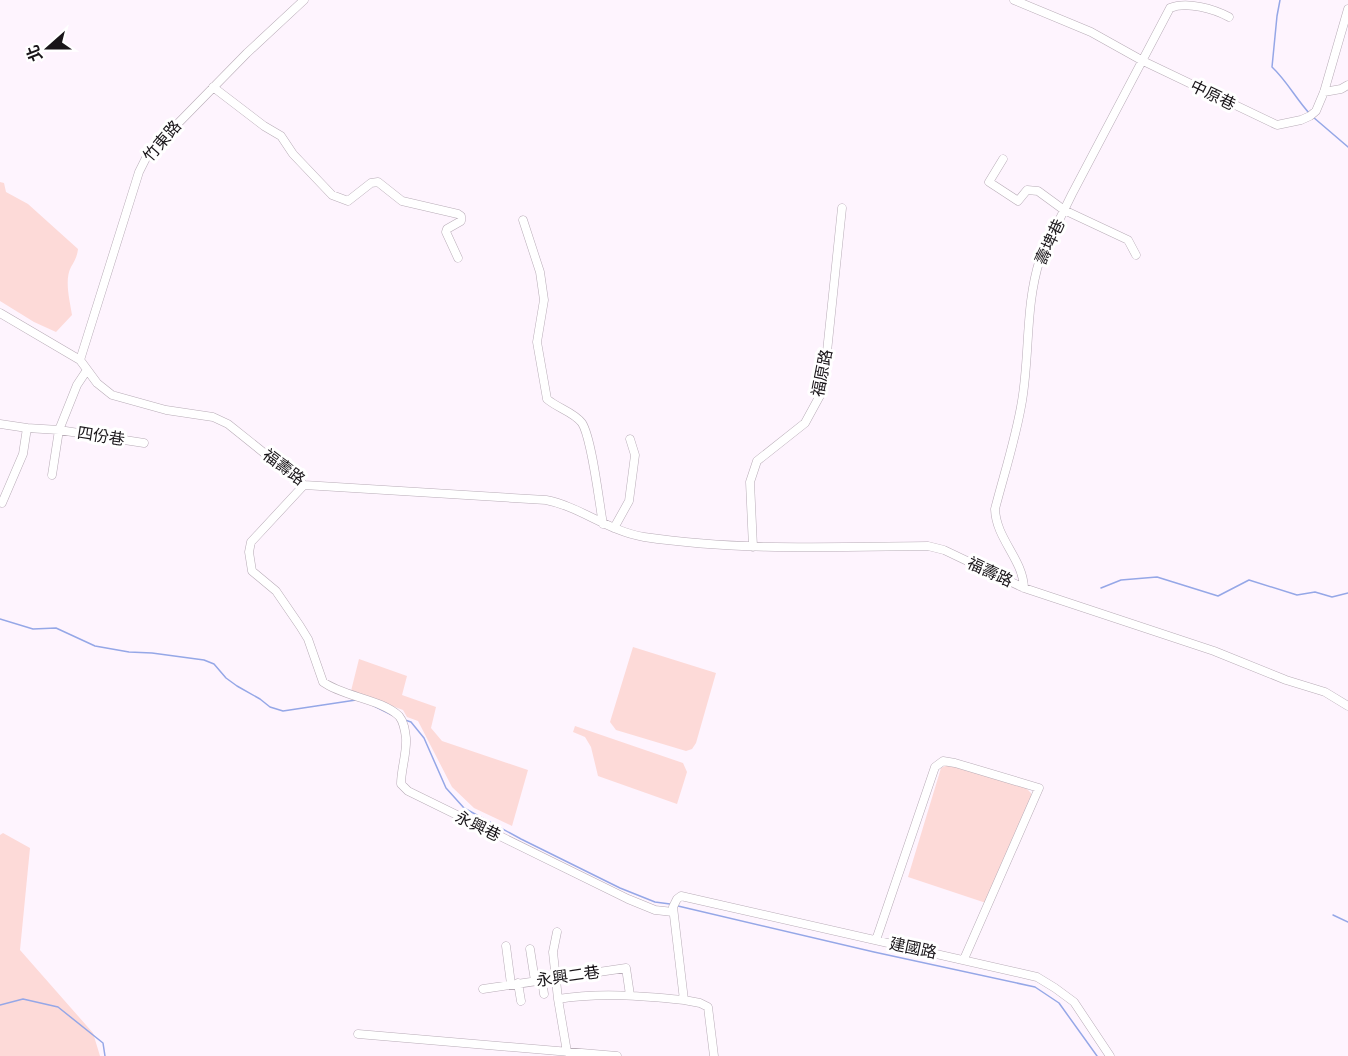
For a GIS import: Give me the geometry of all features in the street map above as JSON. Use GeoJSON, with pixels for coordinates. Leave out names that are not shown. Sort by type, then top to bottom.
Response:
{"type":"FeatureCollection","features":[{"type":"Feature","properties":{"kind":"street","name":"竹東路"},"geometry":{"type":"LineString","coordinates":[[80,360],[142,165],[157,143],[304,0]]}},
{"type":"Feature","properties":{"kind":"street","name":"中原巷"},"geometry":{"type":"LineString","coordinates":[[1014,0],[1091,32],[1143,61],[1277,125],[1310,116],[1316,111],[1324,92],[1348,9]]}},
{"type":"Feature","properties":{"kind":"street","name":"壽埤巷"},"geometry":{"type":"LineString","coordinates":[[1024,588],[1023,574],[995,522],[995,509],[1023,401],[1036,270],[1064,210],[1170,8],[1177,5],[1216,10],[1229,17]]}},
{"type":"Feature","properties":{"kind":"street"},"geometry":{"type":"LineString","coordinates":[[1324,92],[1341,89],[1348,85]]}},
{"type":"Feature","properties":{"kind":"street"},"geometry":{"type":"LineString","coordinates":[[213,87],[264,126],[281,136],[293,154],[332,195],[348,201],[371,183],[378,182],[402,201],[458,214],[461,221],[447,229],[446,232],[458,258]]}},
{"type":"Feature","properties":{"kind":"street"},"geometry":{"type":"LineString","coordinates":[[1003,159],[989,182],[1018,201],[1027,190],[1038,191],[1064,210],[1128,240],[1136,255]]}},
{"type":"Feature","properties":{"kind":"street","name":"福原路"},"geometry":{"type":"LineString","coordinates":[[753,547],[750,482],[757,461],[805,423],[823,390],[842,208]]}},
{"type":"Feature","properties":{"kind":"street"},"geometry":{"type":"LineString","coordinates":[[523,220],[540,272],[544,300],[537,342],[547,399],[576,417],[582,424],[588,441],[603,524]]}},
{"type":"Feature","properties":{"kind":"street","name":"福壽路"},"geometry":{"type":"LineString","coordinates":[[0,313],[80,360],[97,383],[112,395],[166,410],[213,417],[228,424],[304,485],[546,500],[562,503],[603,524],[643,537],[753,547],[928,546],[944,550],[1024,588],[1214,651],[1286,680],[1324,692],[1348,706]]}},
{"type":"Feature","properties":{"kind":"street","name":"四份巷"},"geometry":{"type":"LineString","coordinates":[[52,475],[59,430],[77,385],[87,370]]}},
{"type":"Feature","properties":{"kind":"street","name":"四份巷"},"geometry":{"type":"LineString","coordinates":[[0,424],[144,443]]}},
{"type":"Feature","properties":{"kind":"street"},"geometry":{"type":"LineString","coordinates":[[2,503],[23,453],[27,428]]}},
{"type":"Feature","properties":{"kind":"street"},"geometry":{"type":"LineString","coordinates":[[614,528],[629,501],[635,455],[630,439]]}},
{"type":"Feature","properties":{"kind":"street","name":"永興巷"},"geometry":{"type":"LineString","coordinates":[[304,485],[252,542],[249,552],[250,566],[257,577],[276,591],[305,634],[323,682],[399,717],[403,723],[406,740],[401,784],[408,791],[628,899],[655,910],[673,907]]}},
{"type":"Feature","properties":{"kind":"street"},"geometry":{"type":"LineString","coordinates":[[876,940],[935,768],[943,761],[955,763],[1039,788],[964,959]]}},
{"type":"Feature","properties":{"kind":"street","name":"建國路"},"geometry":{"type":"LineString","coordinates":[[673,907],[681,896],[1037,977],[1074,1002],[1110,1056]]}},
{"type":"Feature","properties":{"kind":"street"},"geometry":{"type":"LineString","coordinates":[[673,907],[684,1000]]}},
{"type":"Feature","properties":{"kind":"street"},"geometry":{"type":"LineString","coordinates":[[558,932],[553,952],[567,1052]]}},
{"type":"Feature","properties":{"kind":"street"},"geometry":{"type":"LineString","coordinates":[[506,946],[514,984],[521,1001]]}},
{"type":"Feature","properties":{"kind":"street"},"geometry":{"type":"LineString","coordinates":[[530,949],[544,994]]}},
{"type":"Feature","properties":{"kind":"street","name":"永興二巷"},"geometry":{"type":"LineString","coordinates":[[483,989],[626,968],[630,995]]}},
{"type":"Feature","properties":{"kind":"street"},"geometry":{"type":"LineString","coordinates":[[558,999],[582,995],[630,995],[700,1002],[708,1007],[714,1056]]}},
{"type":"Feature","properties":{"kind":"street"},"geometry":{"type":"LineString","coordinates":[[358,1034],[617,1056]]}},
{"type":"Feature","properties":{"kind":"shaded area"},"geometry":{"type":"Polygon","coordinates":[[[0,182],[4,183],[6,192],[28,204],[78,249],[68,278],[72,315],[56,332],[34,322],[0,301],[0,182]]]}},
{"type":"Feature","properties":{"kind":"shaded area"},"geometry":{"type":"Polygon","coordinates":[[[633,647],[716,673],[696,743],[692,749],[686,751],[616,730],[610,722],[633,647]]]}},
{"type":"Feature","properties":{"kind":"shaded area"},"geometry":{"type":"Polygon","coordinates":[[[359,659],[407,676],[402,695],[436,707],[431,728],[442,741],[528,770],[512,826],[474,808],[452,787],[418,721],[407,717],[403,710],[351,691],[359,659]]]}},
{"type":"Feature","properties":{"kind":"shaded area"},"geometry":{"type":"Polygon","coordinates":[[[575,726],[683,763],[687,772],[677,804],[598,776],[591,747],[585,737],[573,732],[575,726]]]}},
{"type":"Feature","properties":{"kind":"shaded area"},"geometry":{"type":"Polygon","coordinates":[[[949,764],[1025,787],[1031,793],[986,903],[908,877],[941,768],[949,764]]]}},
{"type":"Feature","properties":{"kind":"shaded area"},"geometry":{"type":"Polygon","coordinates":[[[3,833],[30,848],[20,950],[93,1033],[100,1056],[0,1056],[0,835],[3,833]]]}},
{"type":"Feature","properties":{"kind":"waterway"},"geometry":{"type":"LineString","coordinates":[[1280,0],[1272,67],[1310,114]]}},
{"type":"Feature","properties":{"kind":"waterway"},"geometry":{"type":"LineString","coordinates":[[1313,117],[1348,147]]}},
{"type":"Feature","properties":{"kind":"waterway"},"geometry":{"type":"LineString","coordinates":[[1101,588],[1121,580],[1157,577],[1218,596],[1249,580],[1297,595],[1315,592],[1332,597],[1348,593]]}},
{"type":"Feature","properties":{"kind":"waterway"},"geometry":{"type":"LineString","coordinates":[[0,619],[33,629],[56,628],[95,646],[204,660],[214,664],[226,678],[237,686],[270,707],[283,711],[356,700]]}},
{"type":"Feature","properties":{"kind":"waterway"},"geometry":{"type":"LineString","coordinates":[[372,705],[392,715]]}},
{"type":"Feature","properties":{"kind":"waterway"},"geometry":{"type":"LineString","coordinates":[[405,720],[411,722],[424,738],[446,788],[464,808],[620,888],[655,902],[670,904]]}},
{"type":"Feature","properties":{"kind":"waterway"},"geometry":{"type":"LineString","coordinates":[[678,906],[1035,987],[1059,1003],[1097,1056]]}},
{"type":"Feature","properties":{"kind":"waterway"},"geometry":{"type":"LineString","coordinates":[[1333,915],[1348,922]]}},
{"type":"Feature","properties":{"kind":"waterway"},"geometry":{"type":"LineString","coordinates":[[0,1005],[23,999],[58,1007],[103,1043],[105,1056]]}}]}
